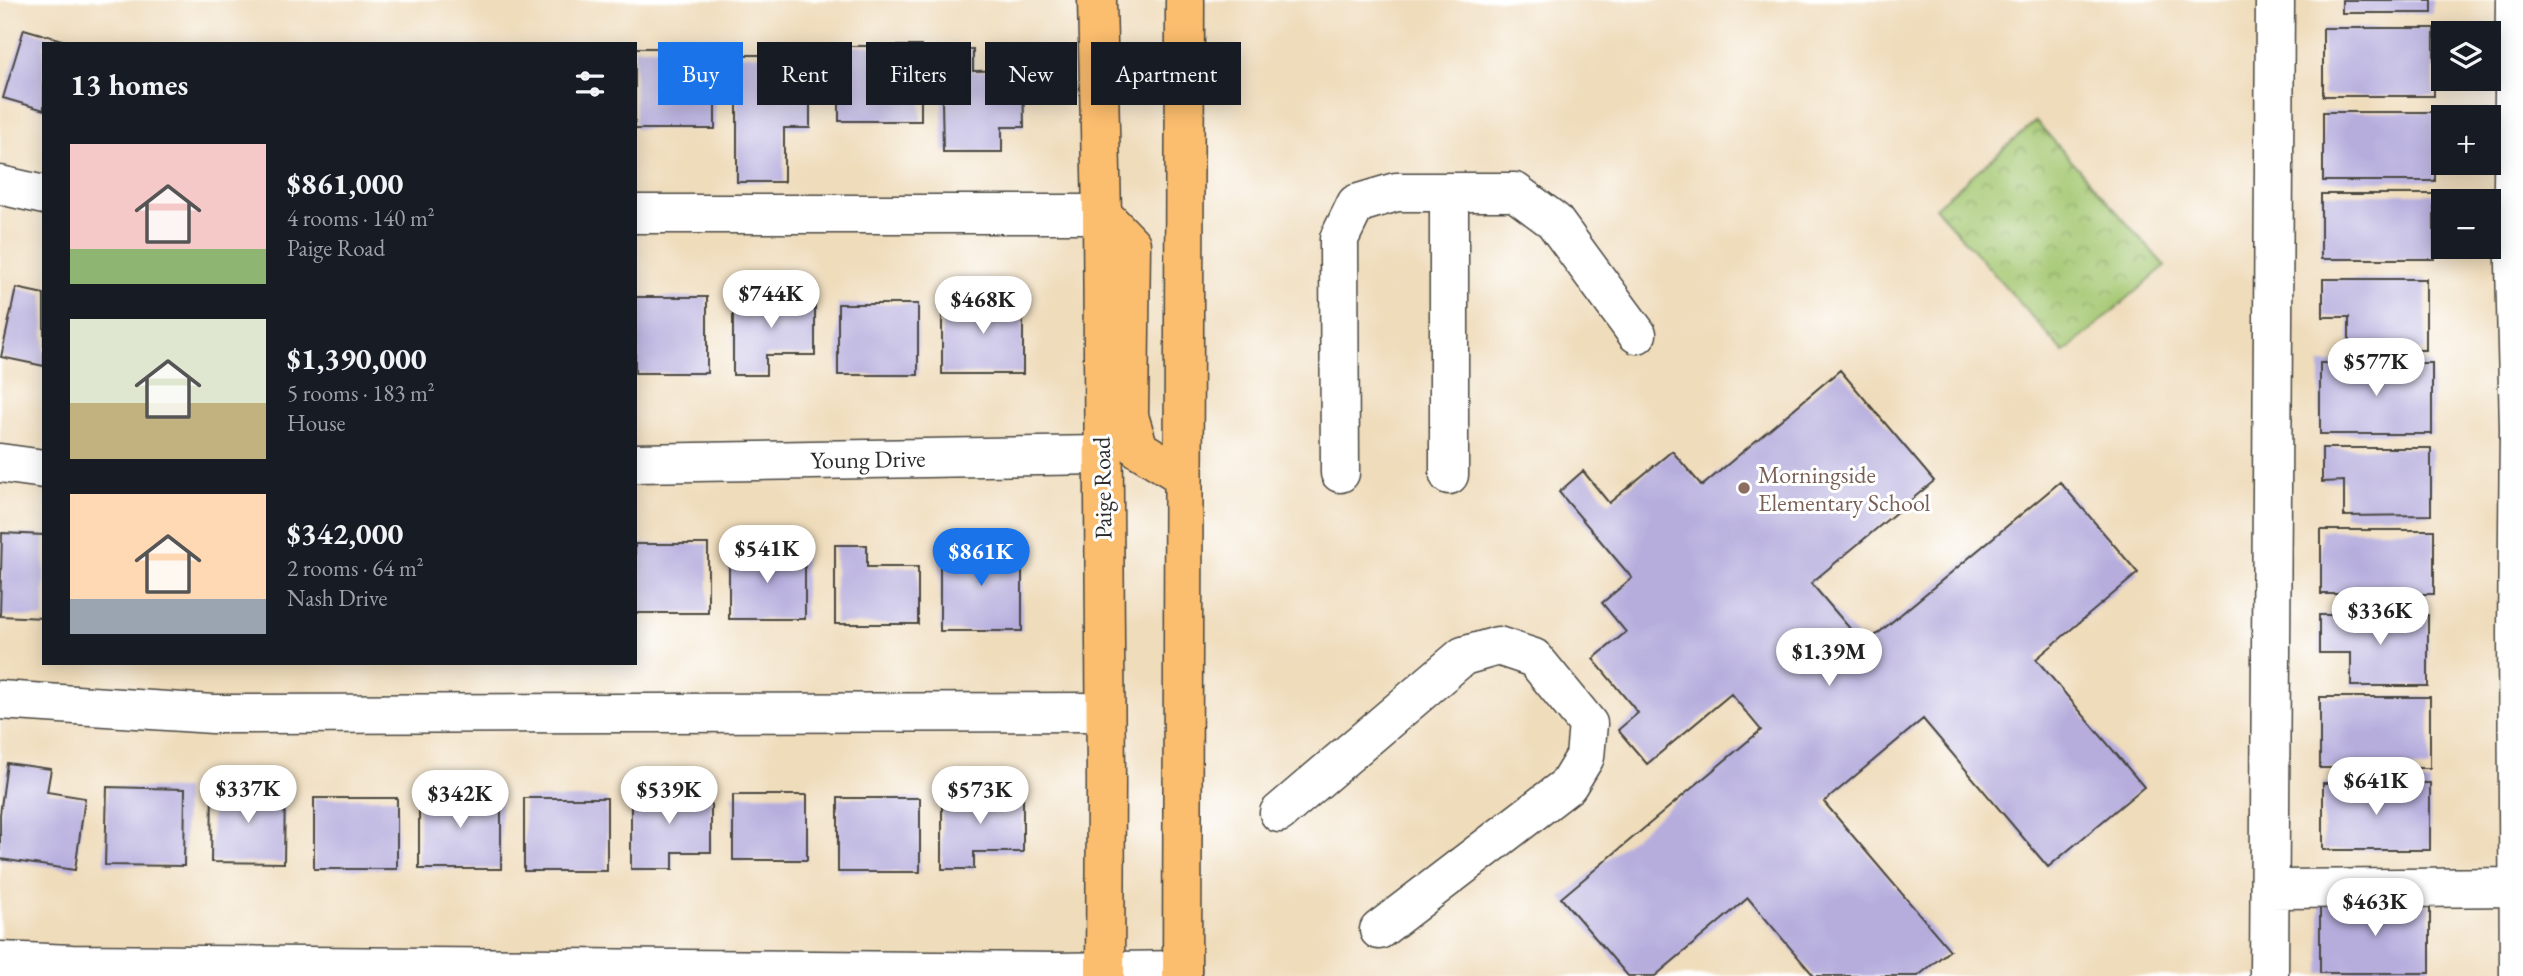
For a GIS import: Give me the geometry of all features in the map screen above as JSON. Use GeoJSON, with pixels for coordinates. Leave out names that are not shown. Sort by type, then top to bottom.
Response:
{"type":"FeatureCollection","features":[{"type":"Feature","properties":{"kind":"main road","name":"Paige Road"},"geometry":{"type":"LineString","coordinates":[[1097,0],[1102,214],[1105,974]]}},
{"type":"Feature","properties":{"kind":"main road"},"geometry":{"type":"LineString","coordinates":[[1182,973],[1185,0]]}},
{"type":"Feature","properties":{"kind":"main road"},"geometry":{"type":"LineString","coordinates":[[1102,214],[1131,244],[1129,416],[1139,449],[1183,476]]}},
{"type":"Feature","properties":{"kind":"street"},"geometry":{"type":"LineString","coordinates":[[2269,976],[2275,0]]}},
{"type":"Feature","properties":{"kind":"street"},"geometry":{"type":"LineString","coordinates":[[2515,0],[2521,427],[2519,976]]}},
{"type":"Feature","properties":{"kind":"street"},"geometry":{"type":"LineString","coordinates":[[0,185],[42,195]]}},
{"type":"Feature","properties":{"kind":"street"},"geometry":{"type":"LineString","coordinates":[[1340,473],[1339,239],[1356,204],[1396,192],[1515,192],[1554,221],[1637,334]]}},
{"type":"Feature","properties":{"kind":"street"},"geometry":{"type":"LineString","coordinates":[[1449,192],[1449,475]]}},
{"type":"Feature","properties":{"kind":"street"},"geometry":{"type":"LineString","coordinates":[[637,214],[1102,214]]}},
{"type":"Feature","properties":{"kind":"street","name":"Young Drive"},"geometry":{"type":"LineString","coordinates":[[637,463],[1102,455]]}},
{"type":"Feature","properties":{"kind":"street"},"geometry":{"type":"LineString","coordinates":[[0,463],[42,469]]}},
{"type":"Feature","properties":{"kind":"street"},"geometry":{"type":"LineString","coordinates":[[1279,813],[1463,656],[1498,646],[1534,658],[1588,724],[1585,757],[1568,785],[1379,930]]}},
{"type":"Feature","properties":{"kind":"street"},"geometry":{"type":"LineString","coordinates":[[0,700],[213,715],[1105,712]]}},
{"type":"Feature","properties":{"kind":"street"},"geometry":{"type":"LineString","coordinates":[[2270,889],[2521,886]]}},
{"type":"Feature","properties":{"kind":"street"},"geometry":{"type":"LineString","coordinates":[[0,961],[100,965],[1182,973]]}},
{"type":"Feature","properties":{"kind":"green space"},"geometry":{"type":"Polygon","coordinates":[[[2036,121],[2165,266],[2064,353],[1935,207],[2036,121]]]}},
{"type":"Feature","properties":{"kind":"building"},"geometry":{"type":"Polygon","coordinates":[[[2342,0],[2432,0],[2432,13],[2342,13],[2342,0]]]}},
{"type":"Feature","properties":{"kind":"building"},"geometry":{"type":"Polygon","coordinates":[[[2323,28],[2431,28],[2431,91],[2434,91],[2434,96],[2323,96],[2323,28]]]}},
{"type":"Feature","properties":{"kind":"building"},"geometry":{"type":"Polygon","coordinates":[[[24,29],[69,42],[42,42],[42,109],[3,98],[24,29]]]}},
{"type":"Feature","properties":{"kind":"building"},"geometry":{"type":"Polygon","coordinates":[[[852,46],[866,46],[866,105],[921,105],[921,121],[839,121],[839,105],[852,105],[852,46]]]}},
{"type":"Feature","properties":{"kind":"building"},"geometry":{"type":"Polygon","coordinates":[[[637,48],[658,48],[658,105],[715,105],[715,129],[637,129],[637,48]]]}},
{"type":"Feature","properties":{"kind":"building"},"geometry":{"type":"Polygon","coordinates":[[[971,49],[973,71],[985,71],[985,105],[1024,105],[1024,127],[1002,127],[1002,152],[943,152],[942,105],[971,105],[971,49]]]}},
{"type":"Feature","properties":{"kind":"building"},"geometry":{"type":"Polygon","coordinates":[[[743,55],[757,55],[757,105],[810,105],[810,128],[784,128],[784,182],[737,182],[737,105],[743,105],[743,55]]]}},
{"type":"Feature","properties":{"kind":"building"},"geometry":{"type":"Polygon","coordinates":[[[2323,112],[2431,112],[2431,175],[2435,175],[2435,181],[2323,181],[2323,112]]]}},
{"type":"Feature","properties":{"kind":"building"},"geometry":{"type":"Polygon","coordinates":[[[2321,194],[2431,194],[2431,259],[2321,259],[2321,194]]]}},
{"type":"Feature","properties":{"kind":"building"},"geometry":{"type":"Polygon","coordinates":[[[2323,279],[2426,279],[2426,350],[2349,350],[2349,317],[2323,317],[2323,279]]]}},
{"type":"Feature","properties":{"kind":"building"},"geometry":{"type":"Polygon","coordinates":[[[16,288],[42,294],[42,366],[1,357],[16,288]]]}},
{"type":"Feature","properties":{"kind":"building"},"geometry":{"type":"Polygon","coordinates":[[[733,296],[815,296],[815,355],[766,355],[766,375],[733,375],[733,296]]]}},
{"type":"Feature","properties":{"kind":"building"},"geometry":{"type":"Polygon","coordinates":[[[637,297],[707,297],[707,373],[637,373],[637,297]]]}},
{"type":"Feature","properties":{"kind":"building"},"geometry":{"type":"Polygon","coordinates":[[[942,297],[1023,297],[1023,374],[942,374],[942,297]]]}},
{"type":"Feature","properties":{"kind":"building"},"geometry":{"type":"Polygon","coordinates":[[[838,304],[918,304],[918,375],[838,375],[838,304]]]}},
{"type":"Feature","properties":{"kind":"building"},"geometry":{"type":"Polygon","coordinates":[[[2320,363],[2432,363],[2432,434],[2320,434],[2320,363]]]}},
{"type":"Feature","properties":{"kind":"building"},"geometry":{"type":"Polygon","coordinates":[[[1840,370],[1934,481],[1811,583],[1864,645],[2060,482],[2138,573],[2036,659],[2144,787],[2048,867],[1923,719],[1824,802],[1950,950],[1918,976],[1814,976],[1748,898],[1655,976],[1628,976],[1561,898],[1761,730],[1731,694],[1647,764],[1618,730],[1638,713],[1593,659],[1626,632],[1602,603],[1632,578],[1559,492],[1583,471],[1609,503],[1672,451],[1702,486],[1840,370]]]}},
{"type":"Feature","properties":{"kind":"building"},"geometry":{"type":"Polygon","coordinates":[[[2322,448],[2431,448],[2431,515],[2344,516],[2344,481],[2322,482],[2322,448]]]}},
{"type":"Feature","properties":{"kind":"building"},"geometry":{"type":"Polygon","coordinates":[[[2321,530],[2434,530],[2434,594],[2321,594],[2321,530]]]}},
{"type":"Feature","properties":{"kind":"building"},"geometry":{"type":"Polygon","coordinates":[[[2,533],[42,535],[42,618],[0,616],[2,533]]]}},
{"type":"Feature","properties":{"kind":"building"},"geometry":{"type":"Polygon","coordinates":[[[637,544],[708,544],[708,613],[637,613],[637,544]]]}},
{"type":"Feature","properties":{"kind":"building"},"geometry":{"type":"Polygon","coordinates":[[[835,545],[867,545],[867,567],[918,567],[918,624],[835,624],[835,545]]]}},
{"type":"Feature","properties":{"kind":"building"},"geometry":{"type":"Polygon","coordinates":[[[940,545],[1022,545],[1022,631],[940,631],[940,545]]]}},
{"type":"Feature","properties":{"kind":"building"},"geometry":{"type":"Polygon","coordinates":[[[729,550],[805,550],[805,619],[729,619],[729,550]]]}},
{"type":"Feature","properties":{"kind":"building"},"geometry":{"type":"Polygon","coordinates":[[[2319,615],[2428,615],[2428,686],[2351,686],[2351,653],[2319,653],[2319,615]]]}},
{"type":"Feature","properties":{"kind":"building"},"geometry":{"type":"Polygon","coordinates":[[[2320,697],[2430,697],[2430,768],[2320,768],[2320,697]]]}},
{"type":"Feature","properties":{"kind":"building"},"geometry":{"type":"Polygon","coordinates":[[[7,763],[51,769],[47,792],[85,798],[75,870],[0,859],[0,814],[7,763]]]}},
{"type":"Feature","properties":{"kind":"building"},"geometry":{"type":"Polygon","coordinates":[[[2323,783],[2430,783],[2430,850],[2323,850],[2323,783]]]}},
{"type":"Feature","properties":{"kind":"building"},"geometry":{"type":"Polygon","coordinates":[[[212,786],[285,787],[284,863],[211,862],[212,786]]]}},
{"type":"Feature","properties":{"kind":"building"},"geometry":{"type":"Polygon","coordinates":[[[107,787],[185,789],[184,866],[105,865],[107,787]]]}},
{"type":"Feature","properties":{"kind":"building"},"geometry":{"type":"Polygon","coordinates":[[[419,790],[501,790],[501,869],[419,869],[419,790]]]}},
{"type":"Feature","properties":{"kind":"building"},"geometry":{"type":"Polygon","coordinates":[[[631,790],[711,790],[711,852],[673,852],[673,869],[631,869],[631,790]]]}},
{"type":"Feature","properties":{"kind":"building"},"geometry":{"type":"Polygon","coordinates":[[[942,792],[1023,792],[1023,852],[974,852],[974,869],[942,869],[942,792]]]}},
{"type":"Feature","properties":{"kind":"building"},"geometry":{"type":"Polygon","coordinates":[[[733,795],[807,795],[807,860],[733,860],[733,795]]]}},
{"type":"Feature","properties":{"kind":"building"},"geometry":{"type":"Polygon","coordinates":[[[314,798],[397,798],[397,869],[314,869],[314,798]]]}},
{"type":"Feature","properties":{"kind":"building"},"geometry":{"type":"Polygon","coordinates":[[[524,798],[607,798],[607,871],[524,871],[524,798]]]}},
{"type":"Feature","properties":{"kind":"building"},"geometry":{"type":"Polygon","coordinates":[[[838,798],[920,798],[920,872],[838,872],[838,798]]]}},
{"type":"Feature","properties":{"kind":"building"},"geometry":{"type":"Polygon","coordinates":[[[2320,904],[2430,904],[2430,973],[2320,973],[2320,904]]]}},
{"type":"Feature","properties":{"kind":"place","name":"Morningside Elementary School"},"geometry":{"type":"Point","coordinates":[1744,488]}}]}
